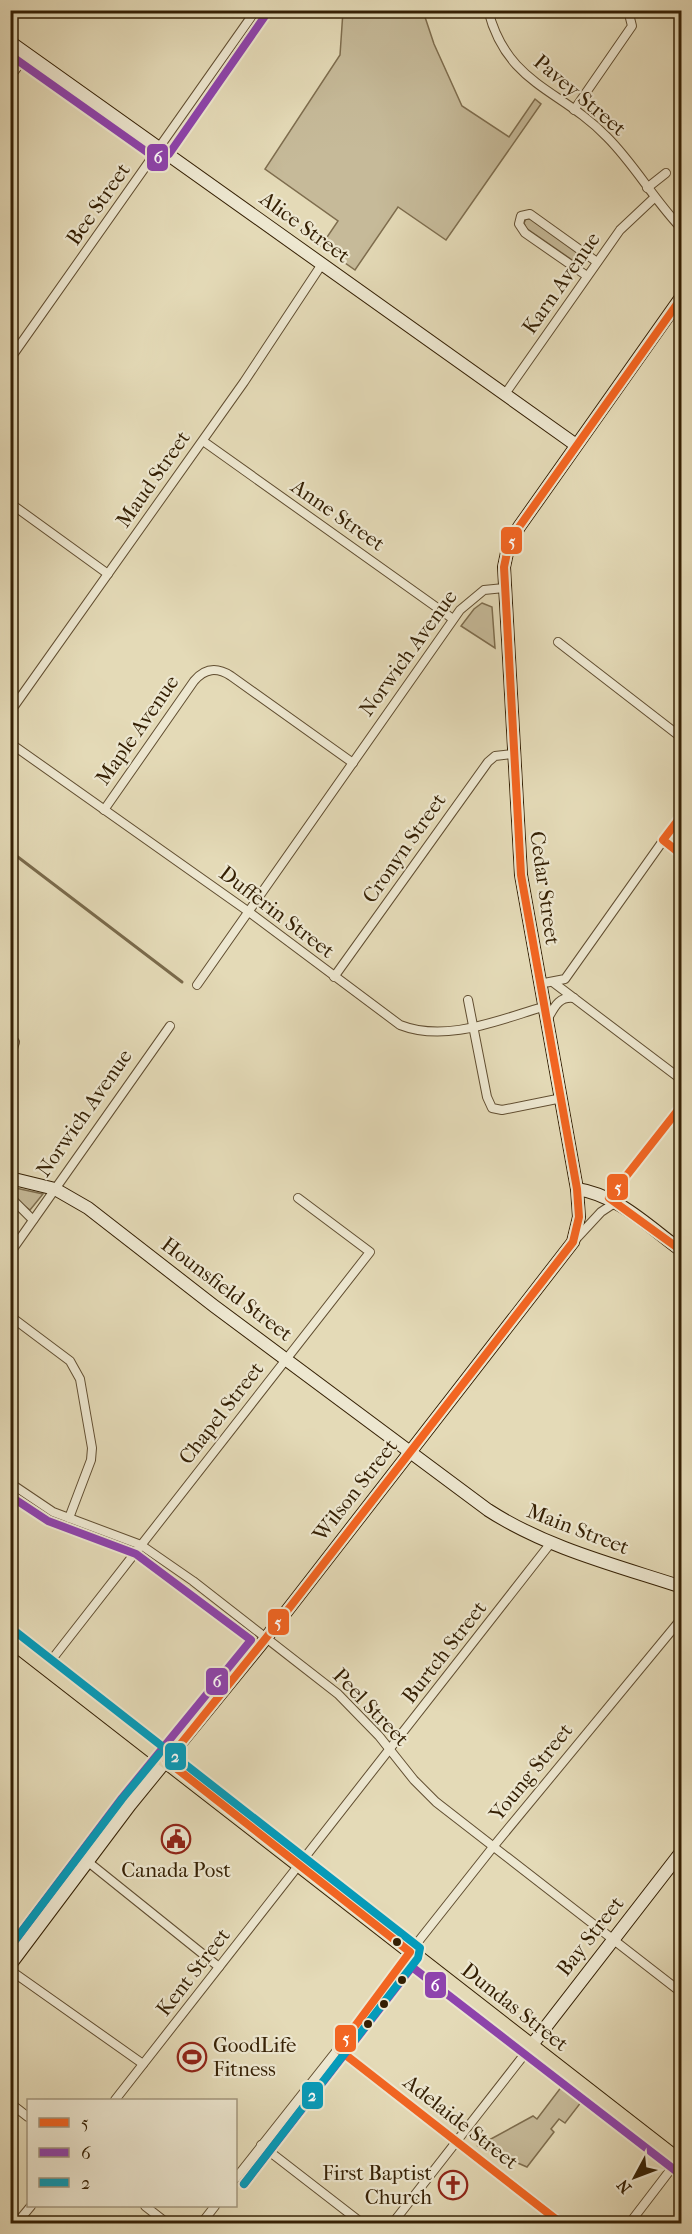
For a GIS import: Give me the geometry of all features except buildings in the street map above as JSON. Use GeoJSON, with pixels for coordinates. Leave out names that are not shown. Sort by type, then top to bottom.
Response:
{"type":"FeatureCollection","features":[{"type":"Feature","properties":{"kind":"main road","name":"Alice Street"},"geometry":{"type":"LineString","coordinates":[[10,42],[576,446]]}},
{"type":"Feature","properties":{"kind":"main road"},"geometry":{"type":"LineString","coordinates":[[504,588],[506,556],[513,537],[681,296]]}},
{"type":"Feature","properties":{"kind":"main road","name":"Cedar Street"},"geometry":{"type":"LineString","coordinates":[[504,588],[521,874],[577,1189]]}},
{"type":"Feature","properties":{"kind":"main road","name":"Hounsfield Street"},"geometry":{"type":"LineString","coordinates":[[10,1178],[55,1189],[88,1208],[410,1451]]}},
{"type":"Feature","properties":{"kind":"main road"},"geometry":{"type":"LineString","coordinates":[[577,1189],[613,1200],[681,1251]]}},
{"type":"Feature","properties":{"kind":"main road","name":"Wilson Street"},"geometry":{"type":"LineString","coordinates":[[10,1965],[87,1861],[266,1638],[573,1242],[579,1217],[577,1189]]}},
{"type":"Feature","properties":{"kind":"main road","name":"Main Street"},"geometry":{"type":"LineString","coordinates":[[410,1451],[488,1510],[518,1529],[550,1544],[681,1587]]}},
{"type":"Feature","properties":{"kind":"main road","name":"Dundas Street"},"geometry":{"type":"LineString","coordinates":[[10,1640],[680,2160]]}},
{"type":"Feature","properties":{"kind":"main road","name":"Bay Street"},"geometry":{"type":"LineString","coordinates":[[531,2046],[681,1851]]}},
{"type":"Feature","properties":{"kind":"street"},"geometry":{"type":"LineString","coordinates":[[243,10],[254,14]]}},
{"type":"Feature","properties":{"kind":"street","name":"Pavey Street"},"geometry":{"type":"LineString","coordinates":[[488,10],[500,42],[517,66],[536,84],[574,110],[612,142],[646,188],[681,229]]}},
{"type":"Feature","properties":{"kind":"street"},"geometry":{"type":"LineString","coordinates":[[574,110],[632,26],[628,10]]}},
{"type":"Feature","properties":{"kind":"street","name":"Bee Street"},"geometry":{"type":"LineString","coordinates":[[10,359],[254,14]]}},
{"type":"Feature","properties":{"kind":"street"},"geometry":{"type":"LineString","coordinates":[[10,77],[27,54]]}},
{"type":"Feature","properties":{"kind":"street"},"geometry":{"type":"LineString","coordinates":[[646,188],[666,173]]}},
{"type":"Feature","properties":{"kind":"street","name":"Karn Avenue"},"geometry":{"type":"LineString","coordinates":[[505,394],[628,220],[654,198]]}},
{"type":"Feature","properties":{"kind":"street"},"geometry":{"type":"LineString","coordinates":[[587,276],[525,233],[519,225],[522,216],[532,216],[597,262]]}},
{"type":"Feature","properties":{"kind":"street","name":"Maud Street"},"geometry":{"type":"LineString","coordinates":[[10,712],[203,441],[322,264]]}},
{"type":"Feature","properties":{"kind":"street","name":"Anne Street"},"geometry":{"type":"LineString","coordinates":[[203,441],[453,619]]}},
{"type":"Feature","properties":{"kind":"street"},"geometry":{"type":"LineString","coordinates":[[10,503],[108,574]]}},
{"type":"Feature","properties":{"kind":"street","name":"Norwich Avenue"},"geometry":{"type":"LineString","coordinates":[[197,985],[453,619],[474,596],[488,588],[504,588]]}},
{"type":"Feature","properties":{"kind":"street"},"geometry":{"type":"LineString","coordinates":[[558,642],[681,738]]}},
{"type":"Feature","properties":{"kind":"street","name":"Maple Avenue"},"geometry":{"type":"LineString","coordinates":[[104,810],[194,681],[200,674],[211,670],[223,671],[231,676],[352,763]]}},
{"type":"Feature","properties":{"kind":"street","name":"Dufferin Street"},"geometry":{"type":"LineString","coordinates":[[10,743],[249,912],[385,1016],[407,1028],[434,1033],[473,1026],[543,1007]]}},
{"type":"Feature","properties":{"kind":"street","name":"Cronyn Street"},"geometry":{"type":"LineString","coordinates":[[334,977],[488,762],[495,756],[513,754]]}},
{"type":"Feature","properties":{"kind":"street"},"geometry":{"type":"LineString","coordinates":[[539,984],[565,980],[681,814]]}},
{"type":"Feature","properties":{"kind":"street"},"geometry":{"type":"LineString","coordinates":[[663,840],[681,855]]}},
{"type":"Feature","properties":{"kind":"street"},"geometry":{"type":"LineString","coordinates":[[554,983],[681,1080]]}},
{"type":"Feature","properties":{"kind":"street"},"geometry":{"type":"LineString","coordinates":[[546,1021],[558,1002],[565,998],[574,999]]}},
{"type":"Feature","properties":{"kind":"street"},"geometry":{"type":"LineString","coordinates":[[468,1000],[487,1097],[493,1109],[502,1110],[561,1098]]}},
{"type":"Feature","properties":{"kind":"street","name":"Norwich Avenue"},"geometry":{"type":"LineString","coordinates":[[10,1252],[170,1026]]}},
{"type":"Feature","properties":{"kind":"street"},"geometry":{"type":"LineString","coordinates":[[10,1058],[13,1039]]}},
{"type":"Feature","properties":{"kind":"street","name":"Wilson Street"},"geometry":{"type":"LineString","coordinates":[[573,1242],[613,1200],[681,1104]]}},
{"type":"Feature","properties":{"kind":"street"},"geometry":{"type":"LineString","coordinates":[[10,1197],[33,1220]]}},
{"type":"Feature","properties":{"kind":"street","name":"Chapel Street"},"geometry":{"type":"LineString","coordinates":[[46,1667],[370,1252],[298,1198]]}},
{"type":"Feature","properties":{"kind":"street"},"geometry":{"type":"LineString","coordinates":[[10,1316],[70,1361],[80,1378],[92,1448],[91,1460],[69,1518]]}},
{"type":"Feature","properties":{"kind":"street","name":"Peel Street"},"geometry":{"type":"LineString","coordinates":[[10,1483],[38,1504],[141,1545],[193,1581],[338,1694],[390,1750],[424,1792],[681,1993]]}},
{"type":"Feature","properties":{"kind":"street","name":"Burtch Street"},"geometry":{"type":"LineString","coordinates":[[300,1866],[550,1544]]}},
{"type":"Feature","properties":{"kind":"street","name":"Young Street"},"geometry":{"type":"LineString","coordinates":[[410,1952],[681,1618]]}},
{"type":"Feature","properties":{"kind":"street"},"geometry":{"type":"LineString","coordinates":[[87,1861],[219,1967]]}},
{"type":"Feature","properties":{"kind":"street","name":"Kent Street"},"geometry":{"type":"LineString","coordinates":[[116,2099],[300,1866]]}},
{"type":"Feature","properties":{"kind":"street"},"geometry":{"type":"LineString","coordinates":[[10,1942],[21,1950]]}},
{"type":"Feature","properties":{"kind":"street"},"geometry":{"type":"LineString","coordinates":[[10,1970],[143,2064]]}},
{"type":"Feature","properties":{"kind":"street"},"geometry":{"type":"LineString","coordinates":[[392,2223],[531,2046]]}},
{"type":"Feature","properties":{"kind":"street","name":"Adelaide Street"},"geometry":{"type":"LineString","coordinates":[[261,2145],[338,2049],[563,2223]]}},
{"type":"Feature","properties":{"kind":"street"},"geometry":{"type":"LineString","coordinates":[[10,2103],[27,2116]]}},
{"type":"Feature","properties":{"kind":"street"},"geometry":{"type":"LineString","coordinates":[[237,2177],[261,2145],[363,2223]]}},
{"type":"Feature","properties":{"kind":"street"},"geometry":{"type":"LineString","coordinates":[[630,2223],[680,2160]]}},
{"type":"Feature","properties":{"kind":"street"},"geometry":{"type":"LineString","coordinates":[[16,2223],[29,2207]]}},
{"type":"Feature","properties":{"kind":"street"},"geometry":{"type":"LineString","coordinates":[[148,2207],[168,2223]]}},
{"type":"Feature","properties":{"kind":"street"},"geometry":{"type":"LineString","coordinates":[[201,2223],[213,2207]]}},
{"type":"Feature","properties":{"kind":"shaded area"},"geometry":{"type":"Polygon","coordinates":[[[343,11],[423,11],[434,44],[462,106],[509,137],[535,99],[541,104],[446,240],[398,207],[355,270],[321,246],[338,221],[265,169],[340,55],[343,11]]]}},
{"type":"Feature","properties":{"kind":"shaded area"},"geometry":{"type":"Polygon","coordinates":[[[526,219],[531,219],[583,256],[583,260],[580,263],[575,262],[526,228],[524,223],[526,219]]]}},
{"type":"Feature","properties":{"kind":"shaded area"},"geometry":{"type":"Polygon","coordinates":[[[482,603],[492,607],[495,648],[461,626],[474,609],[482,603]]]}},
{"type":"Feature","properties":{"kind":"shaded area"},"geometry":{"type":"Polygon","coordinates":[[[11,1187],[43,1194],[30,1210],[11,1196],[11,1187]]]}},
{"type":"Feature","properties":{"kind":"shaded area"},"geometry":{"type":"Polygon","coordinates":[[[562,2086],[582,2101],[565,2123],[559,2119],[551,2129],[554,2132],[527,2167],[478,2146],[533,2116],[537,2119],[562,2086]]]}},
{"type":"Feature","properties":{"kind":"waterway"},"geometry":{"type":"LineString","coordinates":[[10,851],[182,982]]}},
{"type":"Feature","properties":{"kind":"transit line","name":"6"},"geometry":{"type":"LineString","coordinates":[[10,55],[154,157],[162,158],[169,154],[265,16]]}},
{"type":"Feature","properties":{"kind":"transit line","name":"5"},"geometry":{"type":"LineString","coordinates":[[562,2224],[338,2049],[410,1952],[167,1761],[266,1638],[573,1242],[579,1217],[577,1189],[521,875],[504,567],[508,548],[519,527],[682,297]]}},
{"type":"Feature","properties":{"kind":"transit line","name":"5"},"geometry":{"type":"LineString","coordinates":[[682,815],[663,840],[682,855]]}},
{"type":"Feature","properties":{"kind":"transit line","name":"5"},"geometry":{"type":"LineString","coordinates":[[682,1105],[609,1198],[682,1251]]}},
{"type":"Feature","properties":{"kind":"transit line","name":"6"},"geometry":{"type":"LineString","coordinates":[[10,1496],[48,1521],[136,1554],[251,1640],[122,1798],[10,1947]]}},
{"type":"Feature","properties":{"kind":"transit line","name":"2"},"geometry":{"type":"LineString","coordinates":[[16,1632],[420,1948],[418,1958],[244,2184]]}},
{"type":"Feature","properties":{"kind":"transit line","name":"2"},"geometry":{"type":"LineString","coordinates":[[10,1947],[159,1754]]}},
{"type":"Feature","properties":{"kind":"transit line","name":"6"},"geometry":{"type":"LineString","coordinates":[[244,2184],[412,1967],[676,2171]]}},
{"type":"Feature","properties":{"kind":"place","name":"Canada Post"},"geometry":{"type":"Point","coordinates":[176,1839]}},
{"type":"Feature","properties":{"kind":"place","name":"GoodLife Fitness"},"geometry":{"type":"Point","coordinates":[192,2057]}},
{"type":"Feature","properties":{"kind":"place","name":"First Baptist Church"},"geometry":{"type":"Point","coordinates":[453,2185]}}]}
